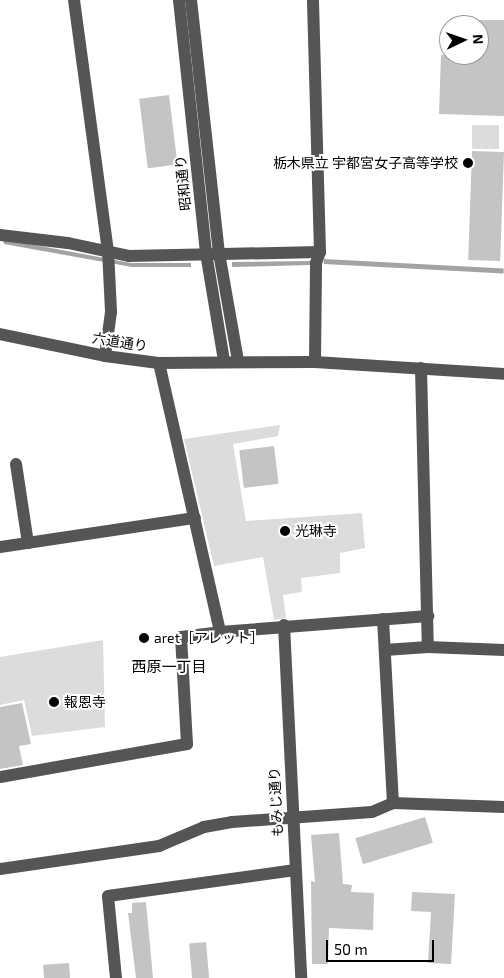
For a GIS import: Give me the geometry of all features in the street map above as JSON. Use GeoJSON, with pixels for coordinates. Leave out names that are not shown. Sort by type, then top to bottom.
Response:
{"type":"FeatureCollection","features":[{"type":"Feature","properties":{"kind":"street"},"geometry":{"type":"LineString","coordinates":[[74,0],[108,250],[111,312],[105,356]]}},
{"type":"Feature","properties":{"kind":"street","name":"昭和通り"},"geometry":{"type":"LineString","coordinates":[[179,0],[224,361]]}},
{"type":"Feature","properties":{"kind":"street","name":"昭和通り"},"geometry":{"type":"LineString","coordinates":[[191,0],[212,253],[238,361]]}},
{"type":"Feature","properties":{"kind":"street"},"geometry":{"type":"LineString","coordinates":[[313,0],[320,252],[316,263],[316,362]]}},
{"type":"Feature","properties":{"kind":"street"},"geometry":{"type":"LineString","coordinates":[[0,235],[108,250],[129,256],[320,252]]}},
{"type":"Feature","properties":{"kind":"street","name":"六道通り"},"geometry":{"type":"LineString","coordinates":[[0,334],[105,356],[159,363],[224,361],[316,362],[504,374]]}},
{"type":"Feature","properties":{"kind":"street"},"geometry":{"type":"LineString","coordinates":[[159,363],[220,632]]}},
{"type":"Feature","properties":{"kind":"street"},"geometry":{"type":"LineString","coordinates":[[421,368],[428,647]]}},
{"type":"Feature","properties":{"kind":"street"},"geometry":{"type":"LineString","coordinates":[[16,464],[28,543]]}},
{"type":"Feature","properties":{"kind":"street"},"geometry":{"type":"LineString","coordinates":[[0,547],[195,518]]}},
{"type":"Feature","properties":{"kind":"street"},"geometry":{"type":"LineString","coordinates":[[0,777],[187,744],[181,637],[284,625],[428,616]]}},
{"type":"Feature","properties":{"kind":"street"},"geometry":{"type":"LineString","coordinates":[[382,619],[393,803]]}},
{"type":"Feature","properties":{"kind":"street","name":"もみじ通り"},"geometry":{"type":"LineString","coordinates":[[284,625],[291,816],[301,978]]}},
{"type":"Feature","properties":{"kind":"street"},"geometry":{"type":"LineString","coordinates":[[385,650],[428,647],[504,650]]}},
{"type":"Feature","properties":{"kind":"street"},"geometry":{"type":"LineString","coordinates":[[0,869],[159,846],[204,827],[291,816],[372,812],[393,803],[504,807]]}},
{"type":"Feature","properties":{"kind":"street"},"geometry":{"type":"LineString","coordinates":[[116,978],[108,896],[295,870]]}},
{"type":"Feature","properties":{"kind":"shaded area"},"geometry":{"type":"Polygon","coordinates":[[[472,125],[499,125],[499,149],[472,149],[472,125]]]}},
{"type":"Feature","properties":{"kind":"shaded area"},"geometry":{"type":"Polygon","coordinates":[[[3,239],[131,263],[191,263],[191,267],[132,267],[4,244],[3,239]]]}},
{"type":"Feature","properties":{"kind":"shaded area"},"geometry":{"type":"Polygon","coordinates":[[[324,259],[504,268],[503,273],[324,264],[324,259]]]}},
{"type":"Feature","properties":{"kind":"shaded area"},"geometry":{"type":"Polygon","coordinates":[[[310,261],[310,265],[232,267],[232,262],[310,261]]]}},
{"type":"Feature","properties":{"kind":"shaded area"},"geometry":{"type":"Polygon","coordinates":[[[280,425],[278,436],[233,444],[246,521],[362,513],[365,548],[340,553],[340,573],[301,578],[302,592],[283,595],[286,618],[274,620],[263,557],[214,566],[184,439],[280,425]]]}},
{"type":"Feature","properties":{"kind":"shaded area","name":"報恩寺"},"geometry":{"type":"Polygon","coordinates":[[[103,640],[105,727],[32,736],[24,700],[0,705],[0,657],[103,640]]]}},
{"type":"Feature","properties":{"kind":"building"},"geometry":{"type":"Polygon","coordinates":[[[489,20],[504,20],[504,116],[439,114],[441,65],[489,65],[489,20]]]}},
{"type":"Feature","properties":{"kind":"building"},"geometry":{"type":"Polygon","coordinates":[[[169,95],[178,164],[148,168],[139,99],[169,95]]]}},
{"type":"Feature","properties":{"kind":"building"},"geometry":{"type":"Polygon","coordinates":[[[472,151],[504,152],[500,261],[468,260],[472,151]]]}},
{"type":"Feature","properties":{"kind":"building"},"geometry":{"type":"Polygon","coordinates":[[[274,446],[279,484],[244,488],[239,450],[274,446]]]}},
{"type":"Feature","properties":{"kind":"building"},"geometry":{"type":"Polygon","coordinates":[[[22,703],[31,744],[19,746],[23,765],[0,769],[0,707],[22,703]]]}},
{"type":"Feature","properties":{"kind":"building"},"geometry":{"type":"Polygon","coordinates":[[[425,817],[433,843],[363,864],[355,838],[425,817]]]}},
{"type":"Feature","properties":{"kind":"building"},"geometry":{"type":"Polygon","coordinates":[[[339,833],[343,884],[352,885],[351,892],[374,893],[373,930],[329,928],[328,964],[312,964],[311,881],[315,882],[311,835],[339,833]]]}},
{"type":"Feature","properties":{"kind":"building"},"geometry":{"type":"Polygon","coordinates":[[[412,892],[455,894],[451,964],[428,963],[431,912],[411,911],[412,892]]]}},
{"type":"Feature","properties":{"kind":"building"},"geometry":{"type":"Polygon","coordinates":[[[146,902],[153,978],[136,978],[128,913],[132,913],[132,903],[146,902]]]}},
{"type":"Feature","properties":{"kind":"building"},"geometry":{"type":"Polygon","coordinates":[[[206,942],[209,978],[192,978],[189,943],[206,942]]]}},
{"type":"Feature","properties":{"kind":"building"},"geometry":{"type":"Polygon","coordinates":[[[69,963],[70,978],[44,978],[43,965],[69,963]]]}},
{"type":"Feature","properties":{"kind":"place","name":"栃木県立 宇都宮女子高等学校"},"geometry":{"type":"Point","coordinates":[468,163]}},
{"type":"Feature","properties":{"kind":"place","name":"光琳寺"},"geometry":{"type":"Point","coordinates":[285,531]}},
{"type":"Feature","properties":{"kind":"place","name":"aret［アレット］"},"geometry":{"type":"Point","coordinates":[144,638]}},
{"type":"Feature","properties":{"kind":"place","name":"報恩寺"},"geometry":{"type":"Point","coordinates":[54,702]}},
{"type":"Feature","properties":{"kind":"district","name":"西原一丁目"},"geometry":{"type":"Point","coordinates":[169,667]}}]}
